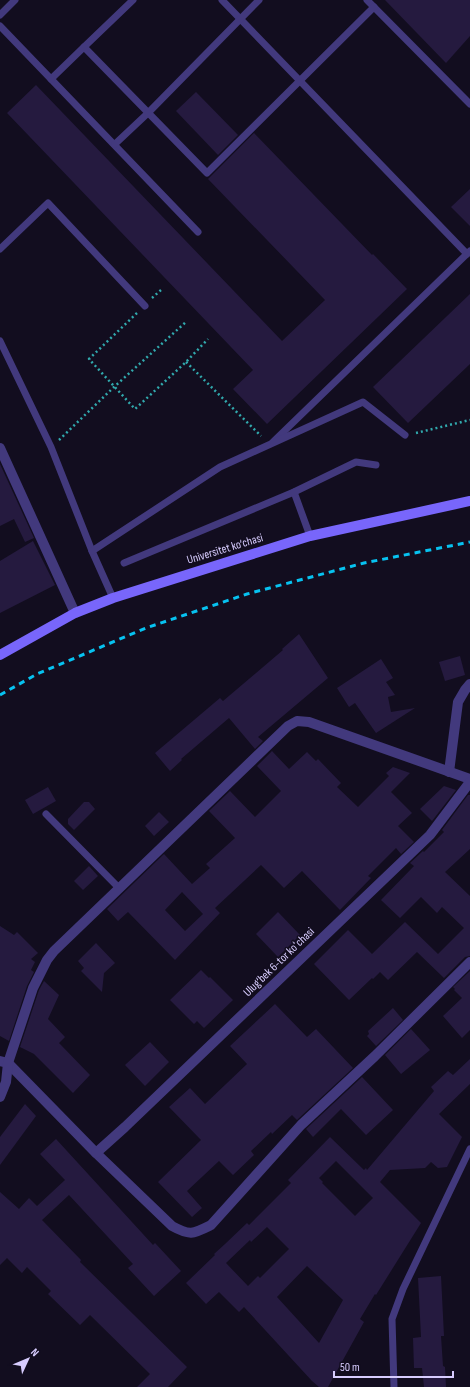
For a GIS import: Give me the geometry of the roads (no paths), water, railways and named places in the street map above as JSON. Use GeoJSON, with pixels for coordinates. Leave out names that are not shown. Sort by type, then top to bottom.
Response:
{"type":"FeatureCollection","features":[{"type":"Feature","properties":{"kind":"main road","name":"Universitet kо‘chasi"},"geometry":{"type":"LineString","coordinates":[[0,655],[75,613],[113,598],[310,536],[470,501]]}},
{"type":"Feature","properties":{"kind":"street"},"geometry":{"type":"LineString","coordinates":[[0,448],[75,613]]}},
{"type":"Feature","properties":{"kind":"street"},"geometry":{"type":"LineString","coordinates":[[449,772],[458,702],[470,684]]}},
{"type":"Feature","properties":{"kind":"street"},"geometry":{"type":"LineString","coordinates":[[0,1097],[6,1082],[4,1062],[33,988],[47,960],[119,888],[288,726],[297,721],[309,722],[470,780]]}},
{"type":"Feature","properties":{"kind":"street","name":"Ulug‘bek 6-tor koʻchasi"},"geometry":{"type":"LineString","coordinates":[[96,1153],[126,1127],[430,835],[470,780]]}},
{"type":"Feature","properties":{"kind":"street"},"geometry":{"type":"LineString","coordinates":[[4,1062],[172,1226],[187,1233],[198,1232],[211,1225],[301,1125],[375,1056],[470,962]]}},
{"type":"Feature","properties":{"kind":"lane"},"geometry":{"type":"LineString","coordinates":[[0,15],[15,0]]}},
{"type":"Feature","properties":{"kind":"lane"},"geometry":{"type":"LineString","coordinates":[[51,79],[133,0]]}},
{"type":"Feature","properties":{"kind":"lane"},"geometry":{"type":"LineString","coordinates":[[222,0],[469,252],[270,445]]}},
{"type":"Feature","properties":{"kind":"lane"},"geometry":{"type":"LineString","coordinates":[[114,144],[148,113],[259,0]]}},
{"type":"Feature","properties":{"kind":"lane"},"geometry":{"type":"LineString","coordinates":[[367,0],[470,104]]}},
{"type":"Feature","properties":{"kind":"lane"},"geometry":{"type":"LineString","coordinates":[[84,47],[208,173],[374,7]]}},
{"type":"Feature","properties":{"kind":"lane"},"geometry":{"type":"LineString","coordinates":[[0,26],[198,232]]}},
{"type":"Feature","properties":{"kind":"lane"},"geometry":{"type":"LineString","coordinates":[[0,249],[48,203],[145,306]]}},
{"type":"Feature","properties":{"kind":"lane"},"geometry":{"type":"LineString","coordinates":[[0,340],[51,447],[92,551],[113,598]]}},
{"type":"Feature","properties":{"kind":"lane"},"geometry":{"type":"LineString","coordinates":[[92,551],[220,467],[363,402],[406,435]]}},
{"type":"Feature","properties":{"kind":"lane"},"geometry":{"type":"LineString","coordinates":[[124,563],[294,492],[356,462],[376,465]]}},
{"type":"Feature","properties":{"kind":"lane"},"geometry":{"type":"LineString","coordinates":[[294,492],[310,536]]}},
{"type":"Feature","properties":{"kind":"lane"},"geometry":{"type":"LineString","coordinates":[[46,814],[119,888]]}},
{"type":"Feature","properties":{"kind":"lane"},"geometry":{"type":"LineString","coordinates":[[394,1387],[392,1319],[403,1289],[470,1150]]}},
{"type":"Feature","properties":{"kind":"railway"},"geometry":{"type":"LineString","coordinates":[[0,695],[37,674],[146,628],[247,594],[364,563],[470,542]]}}]}
